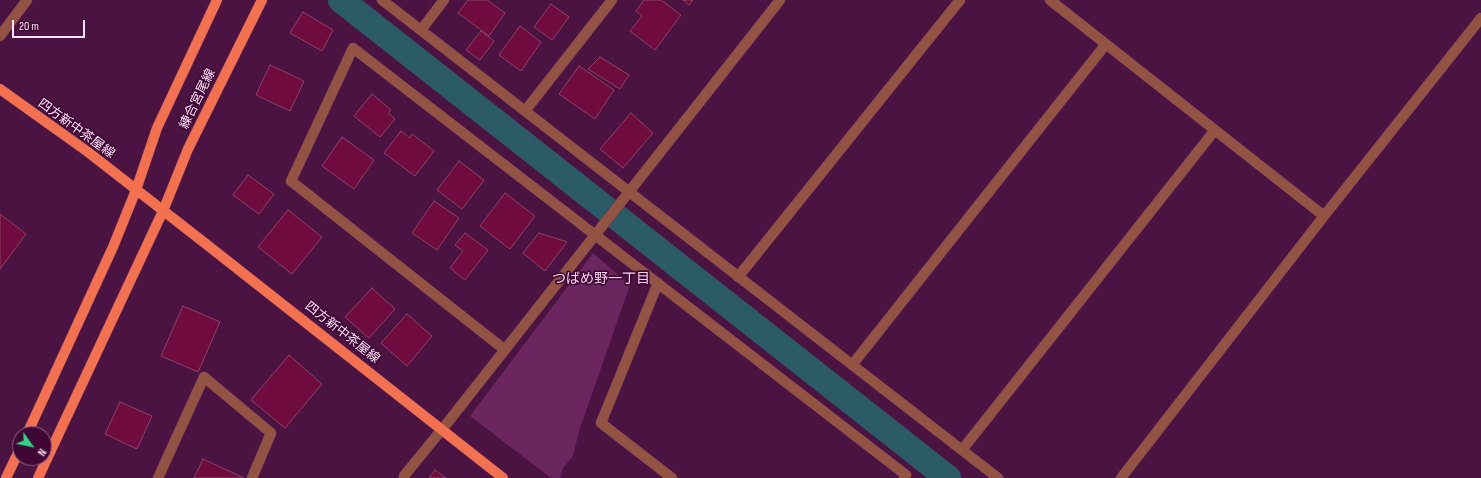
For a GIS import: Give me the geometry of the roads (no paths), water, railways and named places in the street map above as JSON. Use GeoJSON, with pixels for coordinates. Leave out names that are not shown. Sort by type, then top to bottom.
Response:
{"type":"FeatureCollection","features":[{"type":"Feature","properties":{"kind":"main road","name":"練合宮尾線"},"geometry":{"type":"LineString","coordinates":[[136,190],[157,128],[217,0]]}},
{"type":"Feature","properties":{"kind":"main road","name":"練合宮尾線"},"geometry":{"type":"LineString","coordinates":[[163,211],[188,149],[262,0]]}},
{"type":"Feature","properties":{"kind":"main road","name":"四方新中茶屋線"},"geometry":{"type":"LineString","coordinates":[[0,89],[88,152],[503,478]]}},
{"type":"Feature","properties":{"kind":"main road"},"geometry":{"type":"LineString","coordinates":[[31,426],[113,247],[136,190]]}},
{"type":"Feature","properties":{"kind":"main road"},"geometry":{"type":"LineString","coordinates":[[38,478],[163,211]]}},
{"type":"Feature","properties":{"kind":"main road"},"geometry":{"type":"LineString","coordinates":[[6,478],[12,465]]}},
{"type":"Feature","properties":{"kind":"street"},"geometry":{"type":"LineString","coordinates":[[0,36],[27,0]]}},
{"type":"Feature","properties":{"kind":"street"},"geometry":{"type":"LineString","coordinates":[[382,0],[998,478]]}},
{"type":"Feature","properties":{"kind":"street"},"geometry":{"type":"LineString","coordinates":[[421,30],[444,0]]}},
{"type":"Feature","properties":{"kind":"street"},"geometry":{"type":"LineString","coordinates":[[525,111],[612,0]]}},
{"type":"Feature","properties":{"kind":"street"},"geometry":{"type":"LineString","coordinates":[[404,478],[404,476],[780,0]]}},
{"type":"Feature","properties":{"kind":"street"},"geometry":{"type":"LineString","coordinates":[[738,277],[960,0]]}},
{"type":"Feature","properties":{"kind":"street"},"geometry":{"type":"LineString","coordinates":[[1050,0],[1324,216]]}},
{"type":"Feature","properties":{"kind":"street"},"geometry":{"type":"LineString","coordinates":[[1121,478],[1324,216],[1481,18]]}},
{"type":"Feature","properties":{"kind":"street"},"geometry":{"type":"LineString","coordinates":[[852,364],[1106,44]]}},
{"type":"Feature","properties":{"kind":"street"},"geometry":{"type":"LineString","coordinates":[[505,350],[291,182],[353,48],[906,476],[904,478]]}},
{"type":"Feature","properties":{"kind":"street"},"geometry":{"type":"LineString","coordinates":[[962,450],[1215,130]]}},
{"type":"Feature","properties":{"kind":"street"},"geometry":{"type":"LineString","coordinates":[[658,283],[601,423],[672,478]]}},
{"type":"Feature","properties":{"kind":"street"},"geometry":{"type":"LineString","coordinates":[[158,478],[204,377],[271,433],[252,478]]}},
{"type":"Feature","properties":{"kind":"waterway"},"geometry":{"type":"LineString","coordinates":[[341,0],[948,478]]}},
{"type":"Feature","properties":{"kind":"district","name":"つばめ野一丁目"},"geometry":{"type":"Point","coordinates":[601,279]}}]}
